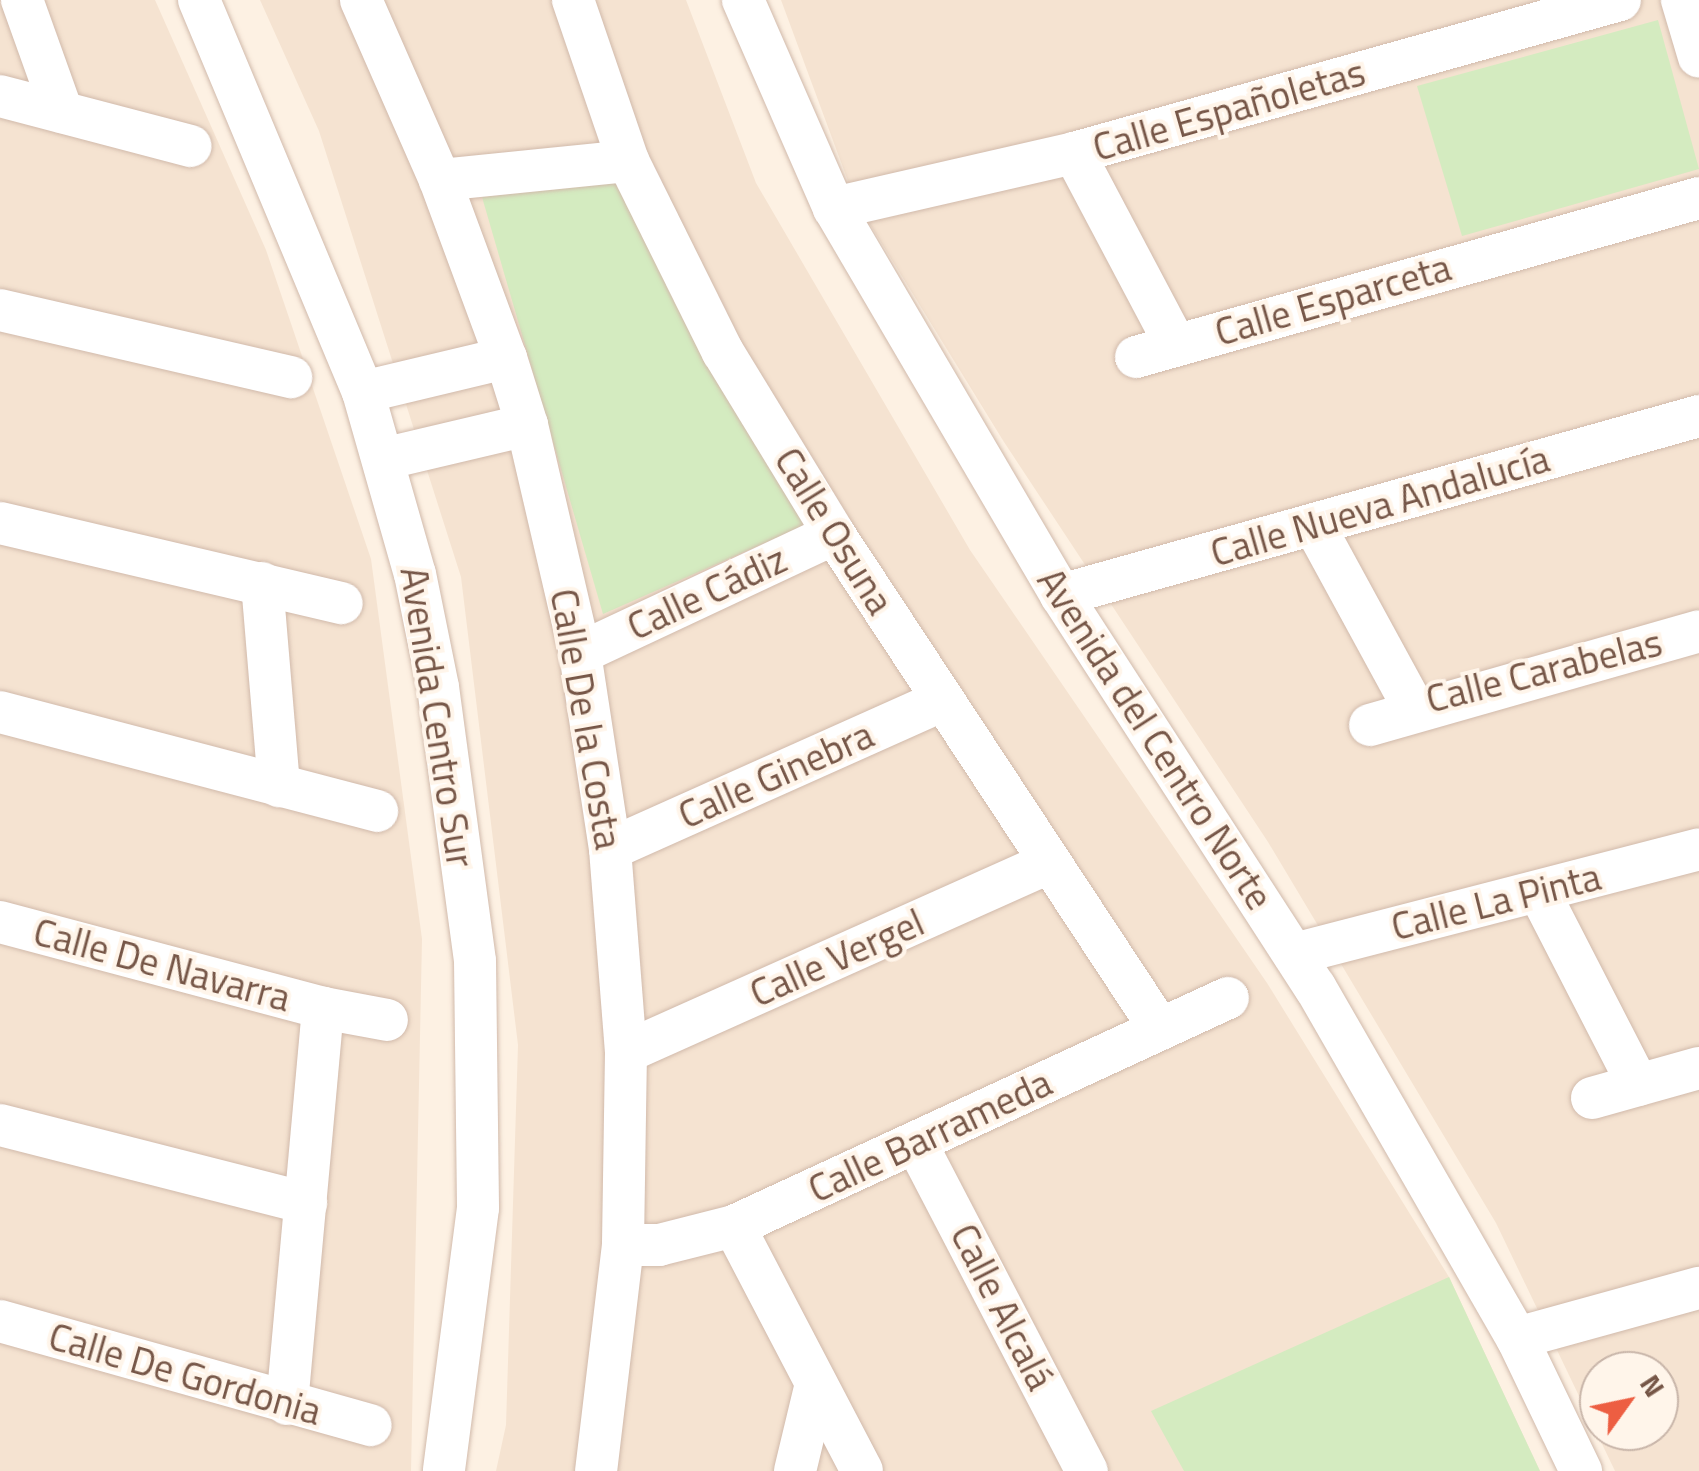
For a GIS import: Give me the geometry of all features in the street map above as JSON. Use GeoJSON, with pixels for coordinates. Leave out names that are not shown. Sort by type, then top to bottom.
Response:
{"type":"FeatureCollection","features":[{"type":"Feature","properties":{"kind":"street"},"geometry":{"type":"LineString","coordinates":[[22,0],[62,112]]}},
{"type":"Feature","properties":{"kind":"street","name":"Avenida Centro Sur"},"geometry":{"type":"LineString","coordinates":[[199,0],[363,392],[416,574],[438,687],[475,960],[478,1208],[444,1471]]}},
{"type":"Feature","properties":{"kind":"street","name":"Calle De la Costa"},"geometry":{"type":"LineString","coordinates":[[361,0],[440,180],[506,358],[580,653],[610,849],[626,1052],[623,1245],[596,1471]]}},
{"type":"Feature","properties":{"kind":"street","name":"Calle Osuna"},"geometry":{"type":"LineString","coordinates":[[572,0],[628,161],[724,352],[834,534],[1160,1028]]}},
{"type":"Feature","properties":{"kind":"street","name":"Avenida del Centro Norte"},"geometry":{"type":"LineString","coordinates":[[743,0],[834,208],[1060,596],[1294,954],[1517,1338],[1581,1471]]}},
{"type":"Feature","properties":{"kind":"street","name":"Calle Españoletas"},"geometry":{"type":"LineString","coordinates":[[834,208],[1074,153],[1620,0]]}},
{"type":"Feature","properties":{"kind":"street"},"geometry":{"type":"LineString","coordinates":[[1682,0],[1699,57]]}},
{"type":"Feature","properties":{"kind":"street"},"geometry":{"type":"LineString","coordinates":[[0,96],[191,146]]}},
{"type":"Feature","properties":{"kind":"street","name":"Calle Esparceta"},"geometry":{"type":"LineString","coordinates":[[1074,153],[1155,351],[1699,198]]}},
{"type":"Feature","properties":{"kind":"street"},"geometry":{"type":"LineString","coordinates":[[440,180],[628,161]]}},
{"type":"Feature","properties":{"kind":"street"},"geometry":{"type":"LineString","coordinates":[[0,310],[290,377]]}},
{"type":"Feature","properties":{"kind":"street"},"geometry":{"type":"LineString","coordinates":[[363,392],[506,358]]}},
{"type":"Feature","properties":{"kind":"street","name":"Calle Nueva Andalucía"},"geometry":{"type":"LineString","coordinates":[[1060,596],[1699,416]]}},
{"type":"Feature","properties":{"kind":"street"},"geometry":{"type":"LineString","coordinates":[[383,459],[526,426]]}},
{"type":"Feature","properties":{"kind":"street"},"geometry":{"type":"LineString","coordinates":[[0,522],[342,603]]}},
{"type":"Feature","properties":{"kind":"street","name":"Calle Carabelas"},"geometry":{"type":"LineString","coordinates":[[1314,525],[1415,710],[1699,631]]}},
{"type":"Feature","properties":{"kind":"street","name":"Calle Cádiz"},"geometry":{"type":"LineString","coordinates":[[580,653],[834,534]]}},
{"type":"Feature","properties":{"kind":"street"},"geometry":{"type":"LineString","coordinates":[[262,582],[279,786]]}},
{"type":"Feature","properties":{"kind":"street","name":"Calle Ginebra"},"geometry":{"type":"LineString","coordinates":[[610,849],[943,700]]}},
{"type":"Feature","properties":{"kind":"street"},"geometry":{"type":"LineString","coordinates":[[1370,724],[1415,710]]}},
{"type":"Feature","properties":{"kind":"street"},"geometry":{"type":"LineString","coordinates":[[0,712],[377,811]]}},
{"type":"Feature","properties":{"kind":"street","name":"Calle La Pinta"},"geometry":{"type":"LineString","coordinates":[[1294,954],[1699,849]]}},
{"type":"Feature","properties":{"kind":"street","name":"Calle Vergel"},"geometry":{"type":"LineString","coordinates":[[626,1052],[1049,864]]}},
{"type":"Feature","properties":{"kind":"street"},"geometry":{"type":"LineString","coordinates":[[1539,892],[1638,1085]]}},
{"type":"Feature","properties":{"kind":"street","name":"Calle De Navarra"},"geometry":{"type":"LineString","coordinates":[[0,922],[323,1008],[387,1020]]}},
{"type":"Feature","properties":{"kind":"street","name":"Calle Barrameda"},"geometry":{"type":"LineString","coordinates":[[623,1245],[659,1245],[734,1226],[1228,998]]}},
{"type":"Feature","properties":{"kind":"street","name":"Calle De Navarra"},"geometry":{"type":"LineString","coordinates":[[286,1404],[323,1008]]}},
{"type":"Feature","properties":{"kind":"street"},"geometry":{"type":"LineString","coordinates":[[1592,1098],[1699,1068]]}},
{"type":"Feature","properties":{"kind":"street"},"geometry":{"type":"LineString","coordinates":[[0,1125],[306,1202]]}},
{"type":"Feature","properties":{"kind":"street","name":"Calle Alcalá"},"geometry":{"type":"LineString","coordinates":[[916,1143],[1087,1471]]}},
{"type":"Feature","properties":{"kind":"street"},"geometry":{"type":"LineString","coordinates":[[734,1226],[815,1388],[862,1471]]}},
{"type":"Feature","properties":{"kind":"street"},"geometry":{"type":"LineString","coordinates":[[1517,1338],[1699,1288]]}},
{"type":"Feature","properties":{"kind":"street","name":"Calle De Gordonia"},"geometry":{"type":"LineString","coordinates":[[0,1321],[370,1426]]}},
{"type":"Feature","properties":{"kind":"street"},"geometry":{"type":"LineString","coordinates":[[795,1471],[815,1388]]}},
{"type":"Feature","properties":{"kind":"shaded area"},"geometry":{"type":"Polygon","coordinates":[[[0,0],[155,0],[266,250],[371,559],[422,939],[411,1471],[0,1471],[0,0]]]}},
{"type":"Feature","properties":{"kind":"shaded area"},"geometry":{"type":"Polygon","coordinates":[[[260,0],[686,0],[756,183],[970,550],[1267,983],[1449,1277],[1540,1471],[496,1471],[506,1425],[518,1045],[461,577],[319,131],[260,0]]]}},
{"type":"Feature","properties":{"kind":"shaded area"},"geometry":{"type":"Polygon","coordinates":[[[781,0],[1699,0],[1699,1471],[1615,1471],[1605,1451],[1679,1451],[1679,1351],[1579,1351],[1579,1396],[1496,1223],[1268,842],[1004,442],[855,200],[781,0]]]}},
{"type":"Feature","properties":{"kind":"green space"},"geometry":{"type":"Polygon","coordinates":[[[1658,20],[1699,169],[1462,236],[1417,86],[1658,20]]]}},
{"type":"Feature","properties":{"kind":"green space"},"geometry":{"type":"Polygon","coordinates":[[[619,182],[808,524],[603,614],[482,197],[619,182]]]}},
{"type":"Feature","properties":{"kind":"green space"},"geometry":{"type":"Polygon","coordinates":[[[1449,1277],[1540,1471],[1184,1471],[1151,1411],[1449,1277]]]}}]}
